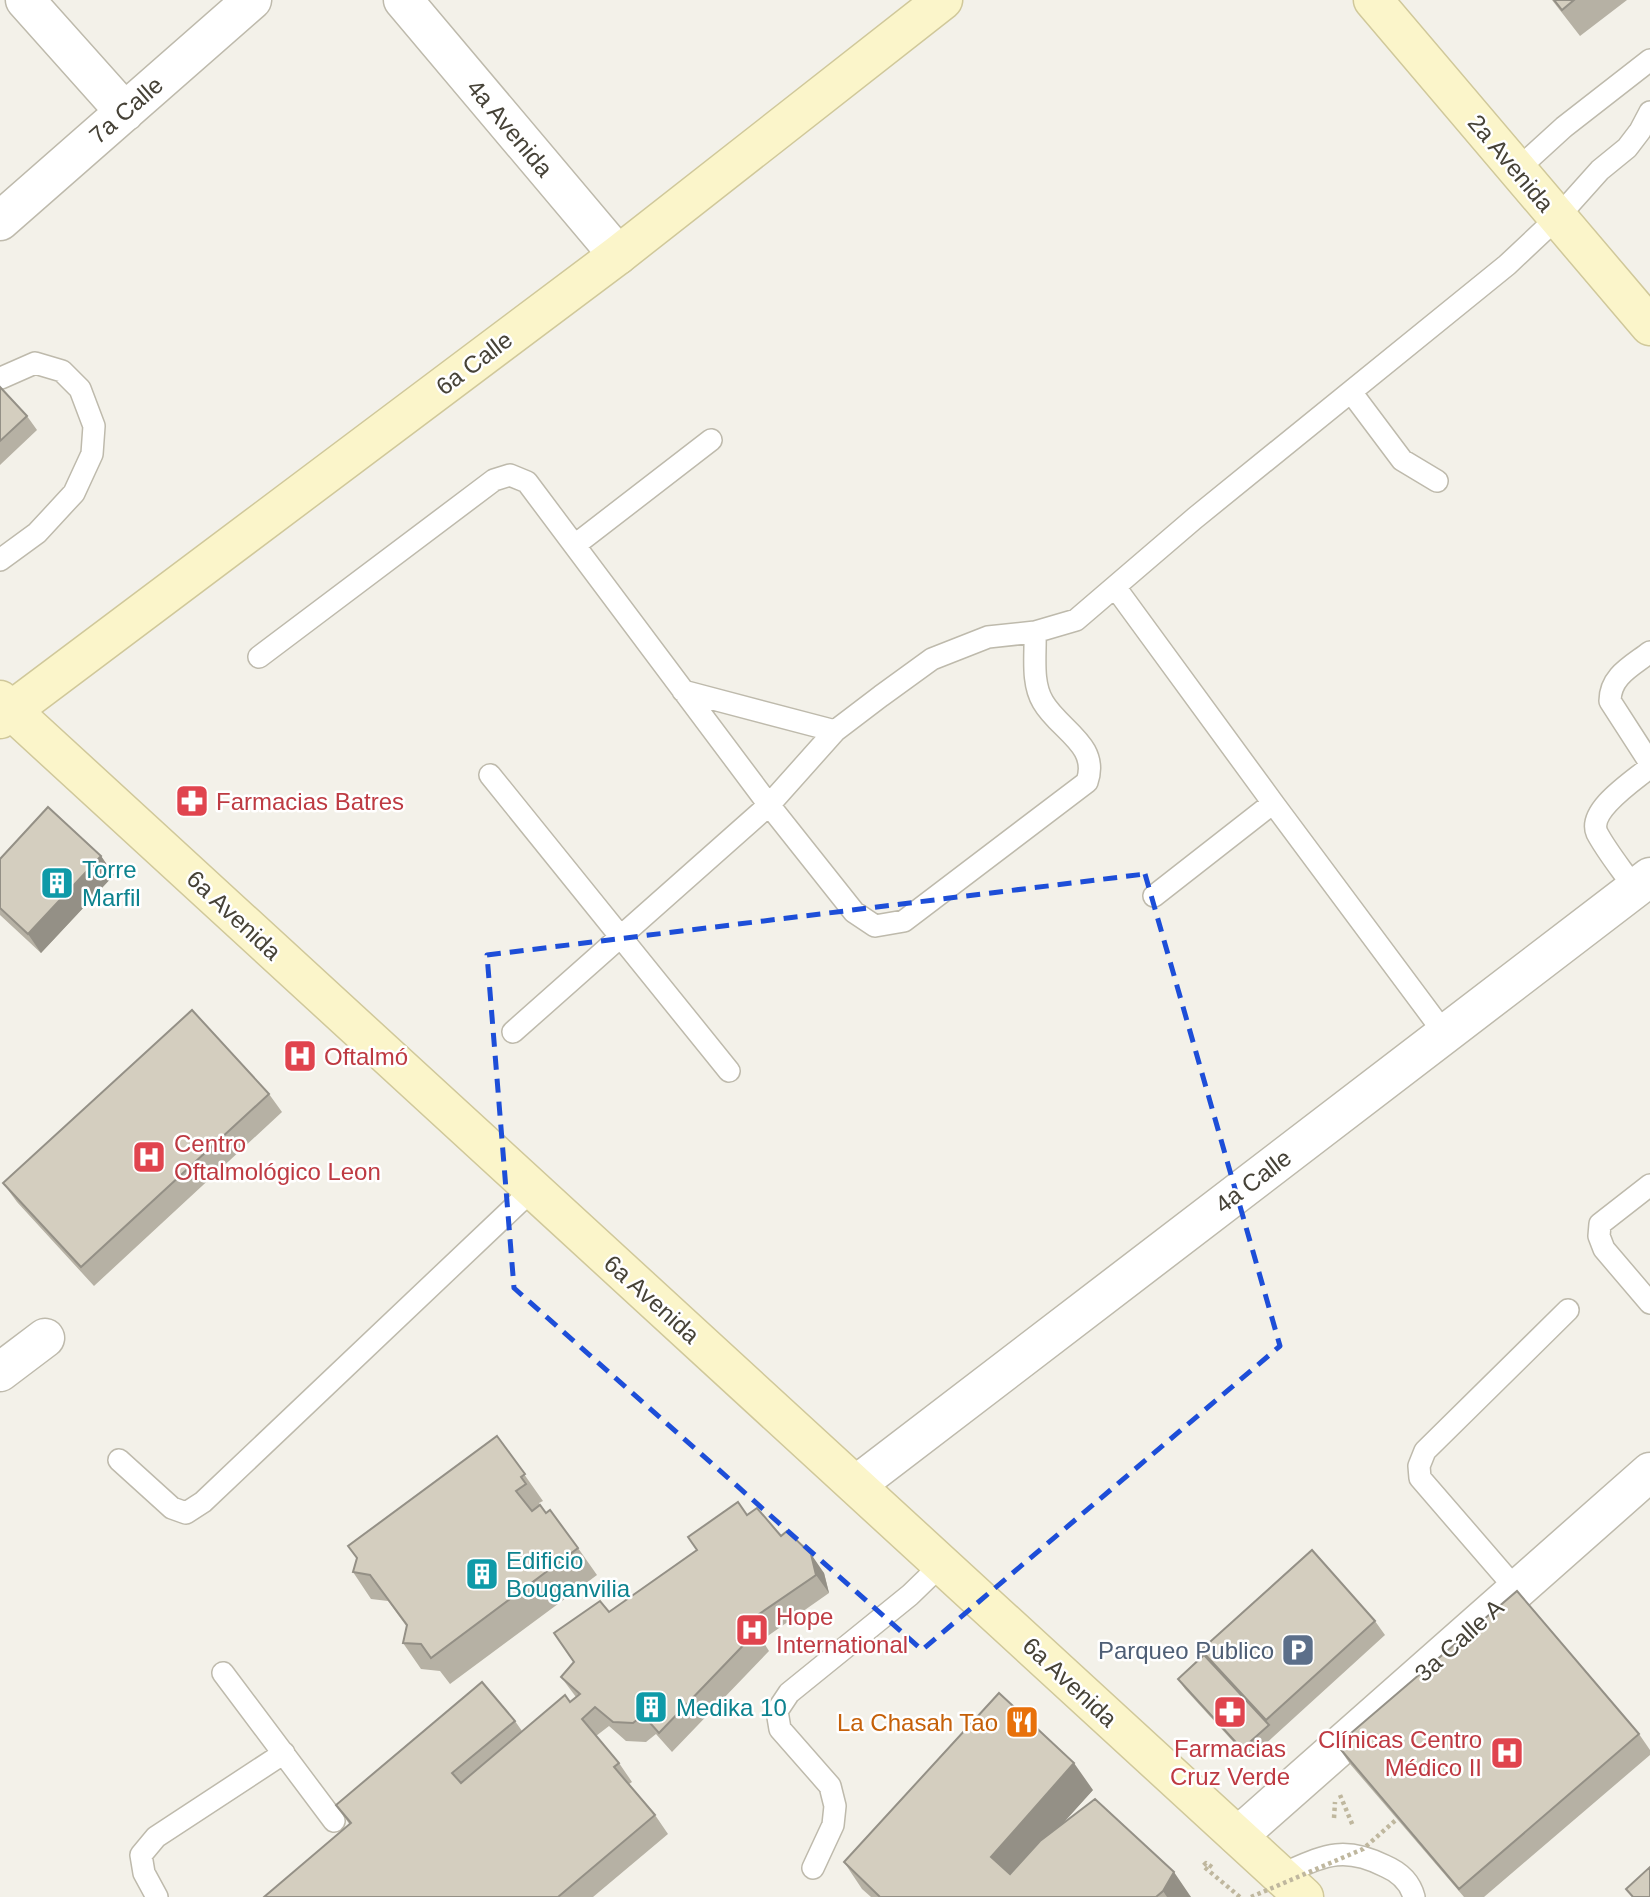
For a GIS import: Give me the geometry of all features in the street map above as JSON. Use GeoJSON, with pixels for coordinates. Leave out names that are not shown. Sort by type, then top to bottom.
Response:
{"type":"FeatureCollection","features":[{"type":"Feature","properties":{"kind":"main road","name":"6a Calle"},"geometry":{"type":"LineString","coordinates":[[4,710],[618,255],[943,0]]}},
{"type":"Feature","properties":{"kind":"main road","name":"2a Avenida"},"geometry":{"type":"LineString","coordinates":[[1373,0],[1650,326]]}},
{"type":"Feature","properties":{"kind":"main road","name":"6a Avenida"},"geometry":{"type":"LineString","coordinates":[[4,710],[1238,1836],[1278,1890]]}},
{"type":"Feature","properties":{"kind":"street"},"geometry":{"type":"LineString","coordinates":[[25,0],[125,112]]}},
{"type":"Feature","properties":{"kind":"street","name":"7a Calle"},"geometry":{"type":"LineString","coordinates":[[0,221],[252,0]]}},
{"type":"Feature","properties":{"kind":"street","name":"4a Avenida"},"geometry":{"type":"LineString","coordinates":[[403,0],[618,255]]}},
{"type":"Feature","properties":{"kind":"street","name":"4a Calle"},"geometry":{"type":"LineString","coordinates":[[856,1485],[1642,883]]}},
{"type":"Feature","properties":{"kind":"street"},"geometry":{"type":"LineString","coordinates":[[0,1373],[45,1338]]}},
{"type":"Feature","properties":{"kind":"street","name":"3a Calle A"},"geometry":{"type":"LineString","coordinates":[[1238,1836],[1516,1589],[1648,1480]]}},
{"type":"Feature","properties":{"kind":"lane"},"geometry":{"type":"LineString","coordinates":[[1518,169],[1564,127],[1650,60]]}},
{"type":"Feature","properties":{"kind":"lane"},"geometry":{"type":"LineString","coordinates":[[513,1032],[769,805],[835,731],[932,659],[988,638],[1035,632],[1076,620],[1195,518],[1507,265],[1557,218],[1600,170],[1627,148],[1650,112]]}},
{"type":"Feature","properties":{"kind":"lane"},"geometry":{"type":"LineString","coordinates":[[0,560],[37,533],[74,493],[92,454],[94,426],[79,390],[62,371],[35,363],[1,378]]}},
{"type":"Feature","properties":{"kind":"lane"},"geometry":{"type":"LineString","coordinates":[[1351,392],[1402,460],[1437,481]]}},
{"type":"Feature","properties":{"kind":"lane"},"geometry":{"type":"LineString","coordinates":[[575,545],[710,440]]}},
{"type":"Feature","properties":{"kind":"lane"},"geometry":{"type":"LineString","coordinates":[[259,657],[495,480],[510,475],[527,482],[769,805],[854,912],[875,926],[904,921],[1087,782],[1092,769],[1088,753],[1043,702],[1036,685],[1035,632]]}},
{"type":"Feature","properties":{"kind":"lane"},"geometry":{"type":"LineString","coordinates":[[1115,587],[1445,1034]]}},
{"type":"Feature","properties":{"kind":"lane"},"geometry":{"type":"LineString","coordinates":[[1642,883],[1596,831],[1597,817],[1604,806],[1650,765],[1610,701],[1610,690],[1616,679],[1650,652]]}},
{"type":"Feature","properties":{"kind":"lane"},"geometry":{"type":"LineString","coordinates":[[683,691],[835,731]]}},
{"type":"Feature","properties":{"kind":"lane"},"geometry":{"type":"LineString","coordinates":[[490,775],[729,1071]]}},
{"type":"Feature","properties":{"kind":"lane"},"geometry":{"type":"LineString","coordinates":[[1154,896],[1273,803]]}},
{"type":"Feature","properties":{"kind":"lane"},"geometry":{"type":"LineString","coordinates":[[1650,1185],[1600,1224],[1599,1236],[1604,1249],[1650,1303]]}},
{"type":"Feature","properties":{"kind":"lane"},"geometry":{"type":"LineString","coordinates":[[119,1460],[172,1508],[186,1513],[203,1502],[533,1190]]}},
{"type":"Feature","properties":{"kind":"lane"},"geometry":{"type":"LineString","coordinates":[[1516,1589],[1420,1478],[1419,1466],[1424,1451],[1568,1310]]}},
{"type":"Feature","properties":{"kind":"lane"},"geometry":{"type":"LineString","coordinates":[[813,1868],[833,1825],[835,1806],[830,1786],[780,1729],[777,1711],[789,1693],[910,1595],[942,1564]]}},
{"type":"Feature","properties":{"kind":"lane"},"geometry":{"type":"LineString","coordinates":[[223,1673],[334,1821]]}},
{"type":"Feature","properties":{"kind":"lane"},"geometry":{"type":"LineString","coordinates":[[157,1897],[145,1873],[141,1855],[156,1837],[284,1753]]}},
{"type":"Feature","properties":{"kind":"lane"},"geometry":{"type":"LineString","coordinates":[[1278,1890],[1320,1857],[1343,1853],[1367,1857],[1391,1868],[1406,1880],[1414,1897]]}},
{"type":"Feature","properties":{"kind":"path"},"geometry":{"type":"LineString","coordinates":[[1334,1818],[1336,1795],[1339,1794],[1352,1823]]}},
{"type":"Feature","properties":{"kind":"path"},"geometry":{"type":"LineString","coordinates":[[1278,1890],[1363,1849],[1397,1819]]}},
{"type":"Feature","properties":{"kind":"path"},"geometry":{"type":"LineString","coordinates":[[1224,1874],[1206,1863],[1203,1865],[1240,1897]]}},
{"type":"Feature","properties":{"kind":"highlighted area"},"geometry":{"type":"Polygon","coordinates":[[[1145,874],[1280,1346],[922,1650],[514,1288],[487,955],[1145,874]]]}},
{"type":"Feature","properties":{"kind":"building"},"geometry":{"type":"Polygon","coordinates":[[[1554,0],[1574,0],[1562,10],[1554,0]]]}},
{"type":"Feature","properties":{"kind":"building"},"geometry":{"type":"Polygon","coordinates":[[[0,387],[27,416],[0,441],[0,387]]]}},
{"type":"Feature","properties":{"kind":"building","name":"Torre Marfil"},"geometry":{"type":"Polygon","coordinates":[[[48,807],[101,856],[28,934],[0,908],[0,859],[48,807]]]}},
{"type":"Feature","properties":{"kind":"building","name":"Centro Oftalmológico Leon"},"geometry":{"type":"Polygon","coordinates":[[[192,1010],[269,1094],[81,1267],[3,1183],[192,1010]]]}},
{"type":"Feature","properties":{"kind":"building","name":"Edificio Bouganvilia"},"geometry":{"type":"Polygon","coordinates":[[[497,1436],[525,1474],[521,1477],[526,1484],[516,1491],[532,1511],[540,1505],[546,1513],[550,1510],[578,1548],[431,1658],[421,1644],[403,1643],[407,1625],[370,1575],[353,1572],[357,1558],[348,1546],[497,1436]]]}},
{"type":"Feature","properties":{"kind":"building","name":"Medika 10"},"geometry":{"type":"Polygon","coordinates":[[[738,1502],[747,1515],[757,1508],[781,1536],[787,1531],[811,1554],[816,1575],[749,1621],[756,1632],[659,1733],[643,1715],[633,1723],[613,1722],[595,1707],[582,1719],[619,1763],[614,1767],[655,1815],[558,1897],[264,1897],[351,1823],[336,1805],[482,1682],[515,1721],[452,1773],[461,1783],[565,1695],[570,1702],[580,1694],[561,1677],[574,1662],[554,1633],[600,1601],[609,1612],[697,1550],[688,1537],[738,1502]]]}},
{"type":"Feature","properties":{"kind":"building","name":"Parqueo Publico"},"geometry":{"type":"Polygon","coordinates":[[[1312,1550],[1375,1621],[1266,1720],[1201,1650],[1312,1550]]]}},
{"type":"Feature","properties":{"kind":"building","name":"Clínicas Centro Médico II"},"geometry":{"type":"Polygon","coordinates":[[[1517,1591],[1639,1734],[1459,1889],[1337,1745],[1517,1591]]]}},
{"type":"Feature","properties":{"kind":"building","name":"Farmacias Cruz Verde"},"geometry":{"type":"Polygon","coordinates":[[[1204,1655],[1269,1725],[1242,1749],[1178,1679],[1204,1655]]]}},
{"type":"Feature","properties":{"kind":"building"},"geometry":{"type":"Polygon","coordinates":[[[999,1693],[1074,1763],[991,1857],[1010,1874],[1040,1841],[1095,1799],[1174,1872],[1163,1891],[1156,1897],[880,1897],[844,1862],[999,1693]]]}},
{"type":"Feature","properties":{"kind":"building"},"geometry":{"type":"Polygon","coordinates":[[[1650,1867],[1650,1897],[1633,1897],[1626,1889],[1650,1867]]]}},
{"type":"Feature","properties":{"kind":"place","name":"Farmacias Batres"},"geometry":{"type":"Point","coordinates":[192,801]}},
{"type":"Feature","properties":{"kind":"place","name":"Torre Marfil"},"geometry":{"type":"Point","coordinates":[57,883]}},
{"type":"Feature","properties":{"kind":"place","name":"Oftalmó"},"geometry":{"type":"Point","coordinates":[300,1056]}},
{"type":"Feature","properties":{"kind":"place","name":"Centro Oftalmológico Leon"},"geometry":{"type":"Point","coordinates":[149,1157]}},
{"type":"Feature","properties":{"kind":"place","name":"Edificio Bouganvilia"},"geometry":{"type":"Point","coordinates":[482,1574]}},
{"type":"Feature","properties":{"kind":"place","name":"Hope International"},"geometry":{"type":"Point","coordinates":[752,1630]}},
{"type":"Feature","properties":{"kind":"place","name":"Parqueo Publico"},"geometry":{"type":"Point","coordinates":[1298,1650]}},
{"type":"Feature","properties":{"kind":"place","name":"Medika 10"},"geometry":{"type":"Point","coordinates":[651,1707]}},
{"type":"Feature","properties":{"kind":"place","name":"Farmacias Cruz Verde"},"geometry":{"type":"Point","coordinates":[1230,1712]}},
{"type":"Feature","properties":{"kind":"place","name":"La Chasah Tao"},"geometry":{"type":"Point","coordinates":[1022,1722]}},
{"type":"Feature","properties":{"kind":"place","name":"Clínicas Centro Médico II"},"geometry":{"type":"Point","coordinates":[1507,1753]}}]}
